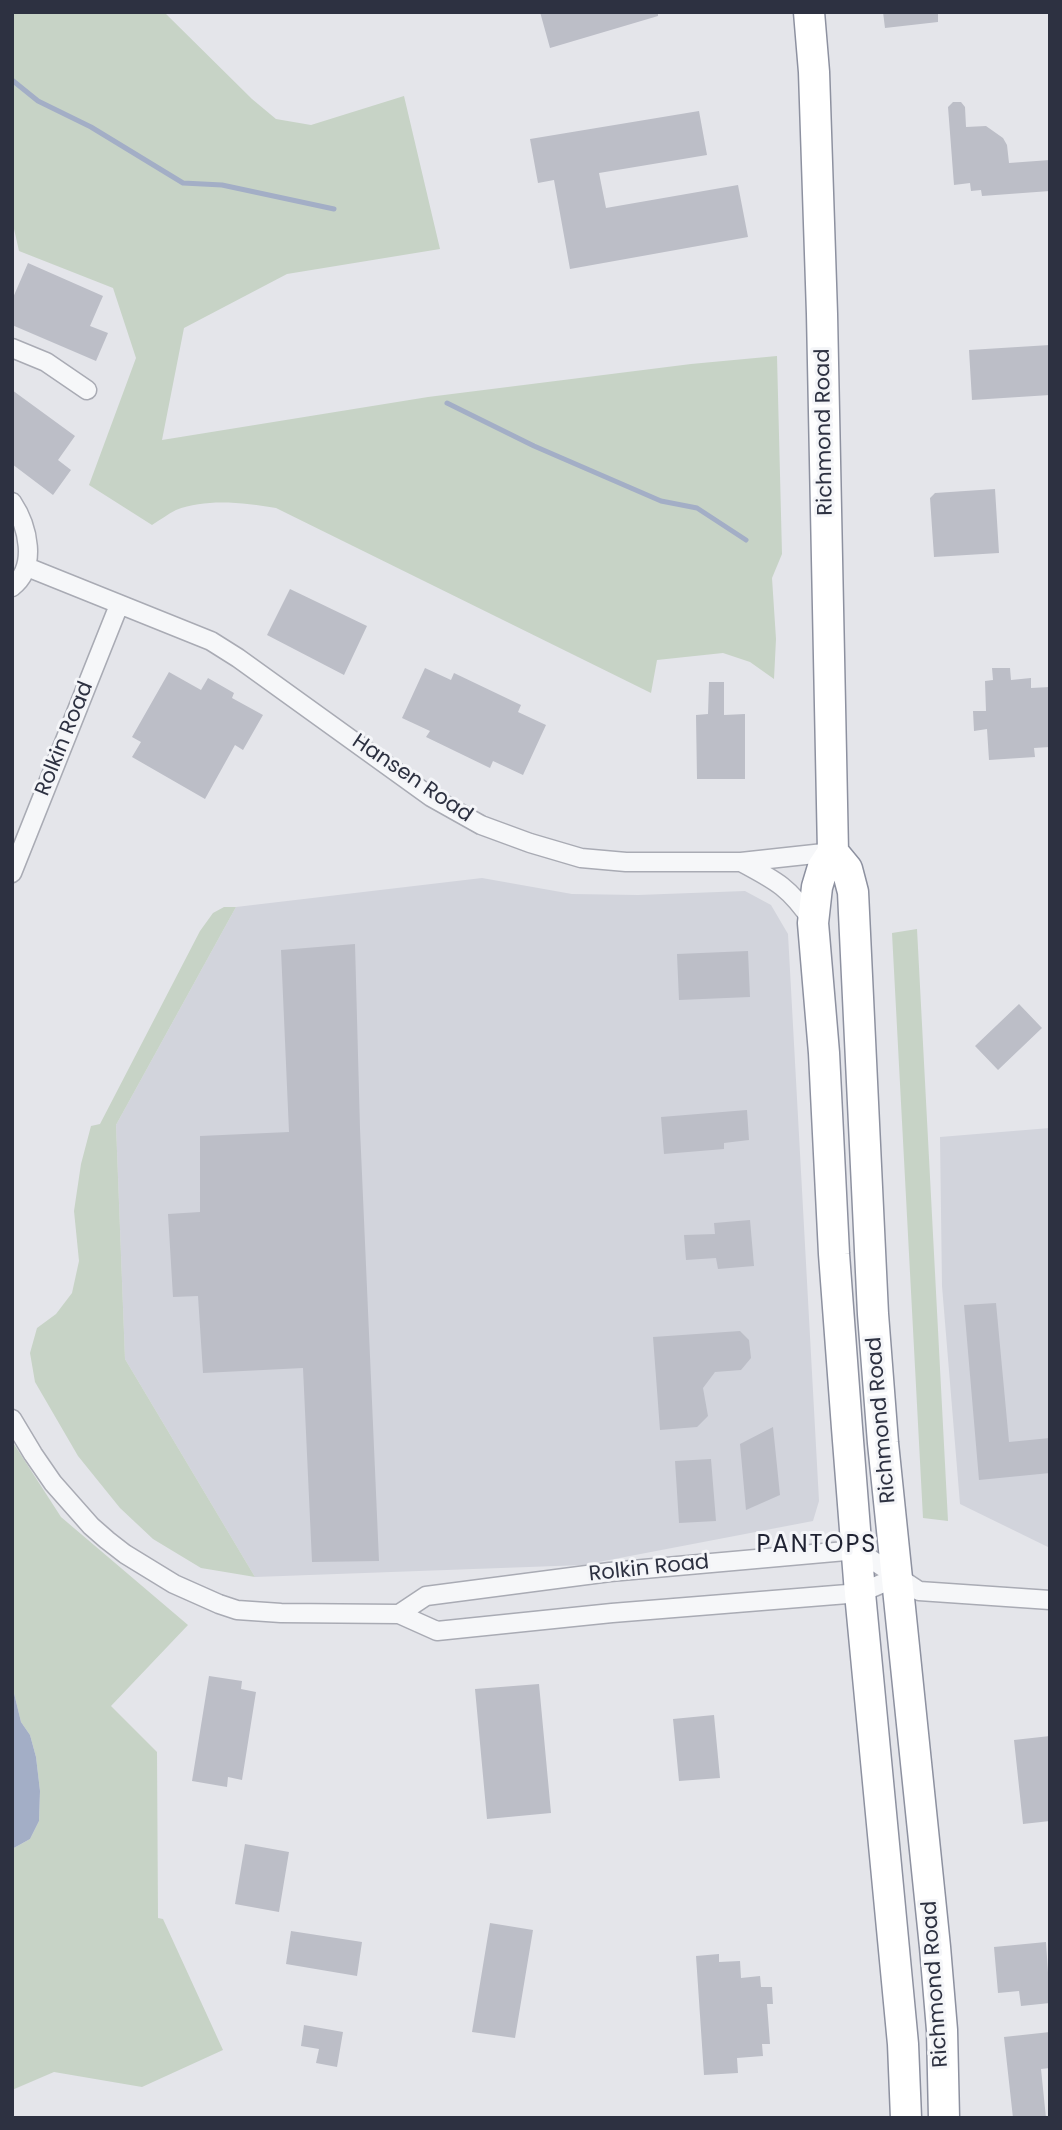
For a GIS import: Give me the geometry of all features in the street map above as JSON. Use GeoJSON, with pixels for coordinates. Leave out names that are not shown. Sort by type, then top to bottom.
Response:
{"type":"FeatureCollection","features":[{"type":"Feature","properties":{"kind":"highway","name":"Richmond Road"},"geometry":{"type":"LineString","coordinates":[[809,12],[814,72],[821,275],[833,852],[823,867],[817,887],[813,923],[824,1053],[834,1254],[860,1593],[904,2044],[906,2118]]}},
{"type":"Feature","properties":{"kind":"highway","name":"Richmond Road"},"geometry":{"type":"LineString","coordinates":[[833,852],[847,869],[853,892],[873,1314],[935,1947],[942,2030],[944,2118]]}},
{"type":"Feature","properties":{"kind":"street"},"geometry":{"type":"LineString","coordinates":[[12,348],[46,362],[87,390]]}},
{"type":"Feature","properties":{"kind":"street"},"geometry":{"type":"LineString","coordinates":[[12,502],[25,531],[28,547],[27,567],[22,578],[12,587]]}},
{"type":"Feature","properties":{"kind":"street","name":"Hansen Road"},"geometry":{"type":"LineString","coordinates":[[27,567],[211,641],[431,797],[481,825],[530,843],[580,858],[626,862],[741,862],[833,852]]}},
{"type":"Feature","properties":{"kind":"street","name":"Rolkin Road"},"geometry":{"type":"LineString","coordinates":[[12,873],[119,605]]}},
{"type":"Feature","properties":{"kind":"street"},"geometry":{"type":"LineString","coordinates":[[741,862],[775,880],[797,900],[813,923]]}},
{"type":"Feature","properties":{"kind":"street","name":"Rolkin Road"},"geometry":{"type":"LineString","coordinates":[[12,1419],[53,1483],[91,1526],[125,1554],[174,1584],[219,1604],[248,1612],[399,1614],[437,1631],[860,1593],[897,1577]]}},
{"type":"Feature","properties":{"kind":"street"},"geometry":{"type":"LineString","coordinates":[[857,1550],[919,1591],[1050,1600]]}},
{"type":"Feature","properties":{"kind":"street","name":"Rolkin Road"},"geometry":{"type":"LineString","coordinates":[[399,1614],[426,1596],[610,1572],[857,1550]]}},
{"type":"Feature","properties":{"kind":"shaded area"},"geometry":{"type":"Polygon","coordinates":[[[482,878],[572,894],[638,895],[745,891],[771,905],[788,934],[819,1501],[813,1521],[583,1565],[255,1577],[125,1359],[116,1125],[236,907],[482,878]]]}},
{"type":"Feature","properties":{"kind":"shaded area"},"geometry":{"type":"Polygon","coordinates":[[[1050,1128],[1050,1548],[960,1504],[942,1286],[940,1137],[1050,1128]]]}},
{"type":"Feature","properties":{"kind":"green space"},"geometry":{"type":"Polygon","coordinates":[[[12,12],[164,12],[252,99],[276,119],[311,125],[404,96],[440,249],[287,274],[184,328],[162,440],[428,397],[777,356],[782,554],[772,578],[776,639],[774,679],[750,662],[723,653],[657,660],[651,693],[276,508],[239,503],[200,504],[176,510],[152,525],[89,485],[136,358],[113,288],[19,251],[12,220],[12,12]]]}},
{"type":"Feature","properties":{"kind":"green space"},"geometry":{"type":"Polygon","coordinates":[[[224,907],[236,907],[116,1125],[125,1359],[255,1577],[201,1568],[153,1539],[120,1508],[78,1456],[35,1382],[30,1353],[37,1328],[56,1314],[72,1293],[79,1261],[74,1211],[81,1164],[91,1126],[100,1124],[200,931],[213,913],[224,907]]]}},
{"type":"Feature","properties":{"kind":"green space"},"geometry":{"type":"Polygon","coordinates":[[[917,929],[948,1521],[923,1518],[892,933],[917,929]]]}},
{"type":"Feature","properties":{"kind":"green space"},"geometry":{"type":"Polygon","coordinates":[[[12,1441],[61,1517],[188,1625],[111,1706],[157,1752],[158,1918],[163,1919],[223,2050],[142,2087],[54,2072],[12,2090],[12,1849],[30,1839],[39,1821],[40,1791],[36,1757],[30,1735],[21,1722],[12,1685],[12,1441]]]}},
{"type":"Feature","properties":{"kind":"water"},"geometry":{"type":"Polygon","coordinates":[[[12,1685],[21,1722],[30,1735],[36,1757],[40,1791],[39,1821],[30,1839],[12,1849],[12,1685]]]}},
{"type":"Feature","properties":{"kind":"building"},"geometry":{"type":"Polygon","coordinates":[[[540,12],[658,12],[658,16],[550,48],[540,12]]]}},
{"type":"Feature","properties":{"kind":"building"},"geometry":{"type":"Polygon","coordinates":[[[883,12],[938,12],[938,22],[885,28],[883,12]]]}},
{"type":"Feature","properties":{"kind":"building"},"geometry":{"type":"Polygon","coordinates":[[[953,102],[961,102],[965,107],[966,127],[986,126],[1003,138],[1007,145],[1009,163],[1050,160],[1050,191],[982,196],[981,190],[971,191],[970,183],[954,185],[948,107],[953,102]]]}},
{"type":"Feature","properties":{"kind":"building"},"geometry":{"type":"Polygon","coordinates":[[[699,111],[707,155],[599,173],[606,208],[738,185],[748,237],[570,269],[554,180],[538,183],[530,139],[699,111]]]}},
{"type":"Feature","properties":{"kind":"building"},"geometry":{"type":"Polygon","coordinates":[[[28,263],[103,296],[90,326],[108,333],[96,361],[12,325],[12,300],[28,263]]]}},
{"type":"Feature","properties":{"kind":"building"},"geometry":{"type":"Polygon","coordinates":[[[1050,345],[1050,395],[972,400],[969,350],[1050,345]]]}},
{"type":"Feature","properties":{"kind":"building"},"geometry":{"type":"Polygon","coordinates":[[[12,390],[75,436],[58,460],[71,470],[53,495],[12,464],[12,390]]]}},
{"type":"Feature","properties":{"kind":"building"},"geometry":{"type":"Polygon","coordinates":[[[995,489],[999,553],[934,557],[930,498],[935,493],[995,489]]]}},
{"type":"Feature","properties":{"kind":"building"},"geometry":{"type":"Polygon","coordinates":[[[290,589],[367,626],[344,675],[267,635],[290,589]]]}},
{"type":"Feature","properties":{"kind":"building"},"geometry":{"type":"Polygon","coordinates":[[[425,668],[451,680],[454,673],[521,705],[518,712],[546,725],[523,775],[493,761],[490,768],[426,737],[430,731],[402,718],[425,668]]]}},
{"type":"Feature","properties":{"kind":"building"},"geometry":{"type":"Polygon","coordinates":[[[992,668],[1010,668],[1011,680],[1031,678],[1031,688],[1050,687],[1050,747],[1034,748],[1035,757],[989,760],[987,729],[974,731],[973,711],[986,711],[985,681],[993,680],[992,668]]]}},
{"type":"Feature","properties":{"kind":"building"},"geometry":{"type":"Polygon","coordinates":[[[169,672],[201,690],[208,678],[234,693],[232,698],[263,715],[243,750],[235,745],[205,799],[132,757],[141,742],[132,737],[169,672]]]}},
{"type":"Feature","properties":{"kind":"building"},"geometry":{"type":"Polygon","coordinates":[[[709,682],[724,682],[724,715],[745,714],[745,779],[697,779],[696,715],[708,714],[709,682]]]}},
{"type":"Feature","properties":{"kind":"building"},"geometry":{"type":"Polygon","coordinates":[[[355,944],[360,1129],[379,1561],[312,1562],[303,1368],[203,1373],[198,1296],[173,1297],[168,1214],[200,1212],[200,1136],[289,1132],[281,950],[355,944]]]}},
{"type":"Feature","properties":{"kind":"building"},"geometry":{"type":"Polygon","coordinates":[[[748,951],[750,997],[679,1000],[677,954],[748,951]]]}},
{"type":"Feature","properties":{"kind":"building"},"geometry":{"type":"Polygon","coordinates":[[[1019,1004],[1042,1028],[998,1070],[975,1046],[1019,1004]]]}},
{"type":"Feature","properties":{"kind":"building"},"geometry":{"type":"Polygon","coordinates":[[[747,1110],[749,1140],[724,1143],[724,1149],[664,1154],[661,1117],[747,1110]]]}},
{"type":"Feature","properties":{"kind":"building"},"geometry":{"type":"Polygon","coordinates":[[[750,1220],[754,1266],[718,1269],[716,1258],[686,1260],[684,1235],[715,1234],[714,1223],[750,1220]]]}},
{"type":"Feature","properties":{"kind":"building"},"geometry":{"type":"Polygon","coordinates":[[[996,1303],[1009,1442],[1050,1438],[1050,1473],[979,1480],[964,1305],[996,1303]]]}},
{"type":"Feature","properties":{"kind":"building"},"geometry":{"type":"Polygon","coordinates":[[[740,1331],[749,1340],[751,1358],[741,1370],[715,1372],[703,1388],[708,1416],[697,1427],[660,1430],[653,1337],[740,1331]]]}},
{"type":"Feature","properties":{"kind":"building"},"geometry":{"type":"Polygon","coordinates":[[[773,1427],[780,1495],[746,1510],[740,1444],[773,1427]]]}},
{"type":"Feature","properties":{"kind":"building"},"geometry":{"type":"Polygon","coordinates":[[[711,1459],[716,1521],[679,1523],[675,1461],[711,1459]]]}},
{"type":"Feature","properties":{"kind":"building"},"geometry":{"type":"Polygon","coordinates":[[[209,1676],[242,1681],[241,1689],[256,1692],[242,1780],[228,1777],[227,1787],[192,1781],[209,1676]]]}},
{"type":"Feature","properties":{"kind":"building"},"geometry":{"type":"Polygon","coordinates":[[[539,1684],[551,1813],[487,1819],[475,1689],[539,1684]]]}},
{"type":"Feature","properties":{"kind":"building"},"geometry":{"type":"Polygon","coordinates":[[[714,1715],[720,1778],[679,1781],[673,1719],[714,1715]]]}},
{"type":"Feature","properties":{"kind":"building"},"geometry":{"type":"Polygon","coordinates":[[[1050,1736],[1050,1821],[1023,1824],[1014,1740],[1050,1736]]]}},
{"type":"Feature","properties":{"kind":"building"},"geometry":{"type":"Polygon","coordinates":[[[245,1844],[289,1852],[279,1912],[235,1904],[245,1844]]]}},
{"type":"Feature","properties":{"kind":"building"},"geometry":{"type":"Polygon","coordinates":[[[490,1923],[533,1930],[515,2038],[472,2032],[490,1923]]]}},
{"type":"Feature","properties":{"kind":"building"},"geometry":{"type":"Polygon","coordinates":[[[291,1931],[362,1942],[357,1976],[286,1964],[291,1931]]]}},
{"type":"Feature","properties":{"kind":"building"},"geometry":{"type":"Polygon","coordinates":[[[1046,1942],[1050,2003],[1021,2006],[1019,1991],[998,1993],[994,1947],[1046,1942]]]}},
{"type":"Feature","properties":{"kind":"building"},"geometry":{"type":"Polygon","coordinates":[[[719,1954],[719,1962],[740,1961],[741,1978],[760,1976],[761,1987],[772,1987],[773,2004],[767,2004],[770,2044],[762,2044],[763,2056],[737,2058],[738,2073],[704,2075],[696,1956],[719,1954]]]}},
{"type":"Feature","properties":{"kind":"building"},"geometry":{"type":"Polygon","coordinates":[[[304,2025],[343,2032],[337,2067],[316,2063],[319,2049],[301,2046],[304,2025]]]}},
{"type":"Feature","properties":{"kind":"building"},"geometry":{"type":"Polygon","coordinates":[[[1050,2032],[1050,2068],[1041,2069],[1046,2118],[1013,2118],[1004,2037],[1050,2032]]]}},
{"type":"Feature","properties":{"kind":"waterway"},"geometry":{"type":"LineString","coordinates":[[12,80],[38,101],[91,127],[183,183],[222,185],[334,209]]}},
{"type":"Feature","properties":{"kind":"waterway"},"geometry":{"type":"LineString","coordinates":[[447,403],[534,446],[661,501],[697,508],[746,540]]}},
{"type":"Feature","properties":{"kind":"district","name":"PANTOPS"},"geometry":{"type":"Point","coordinates":[817,1546]}}]}
